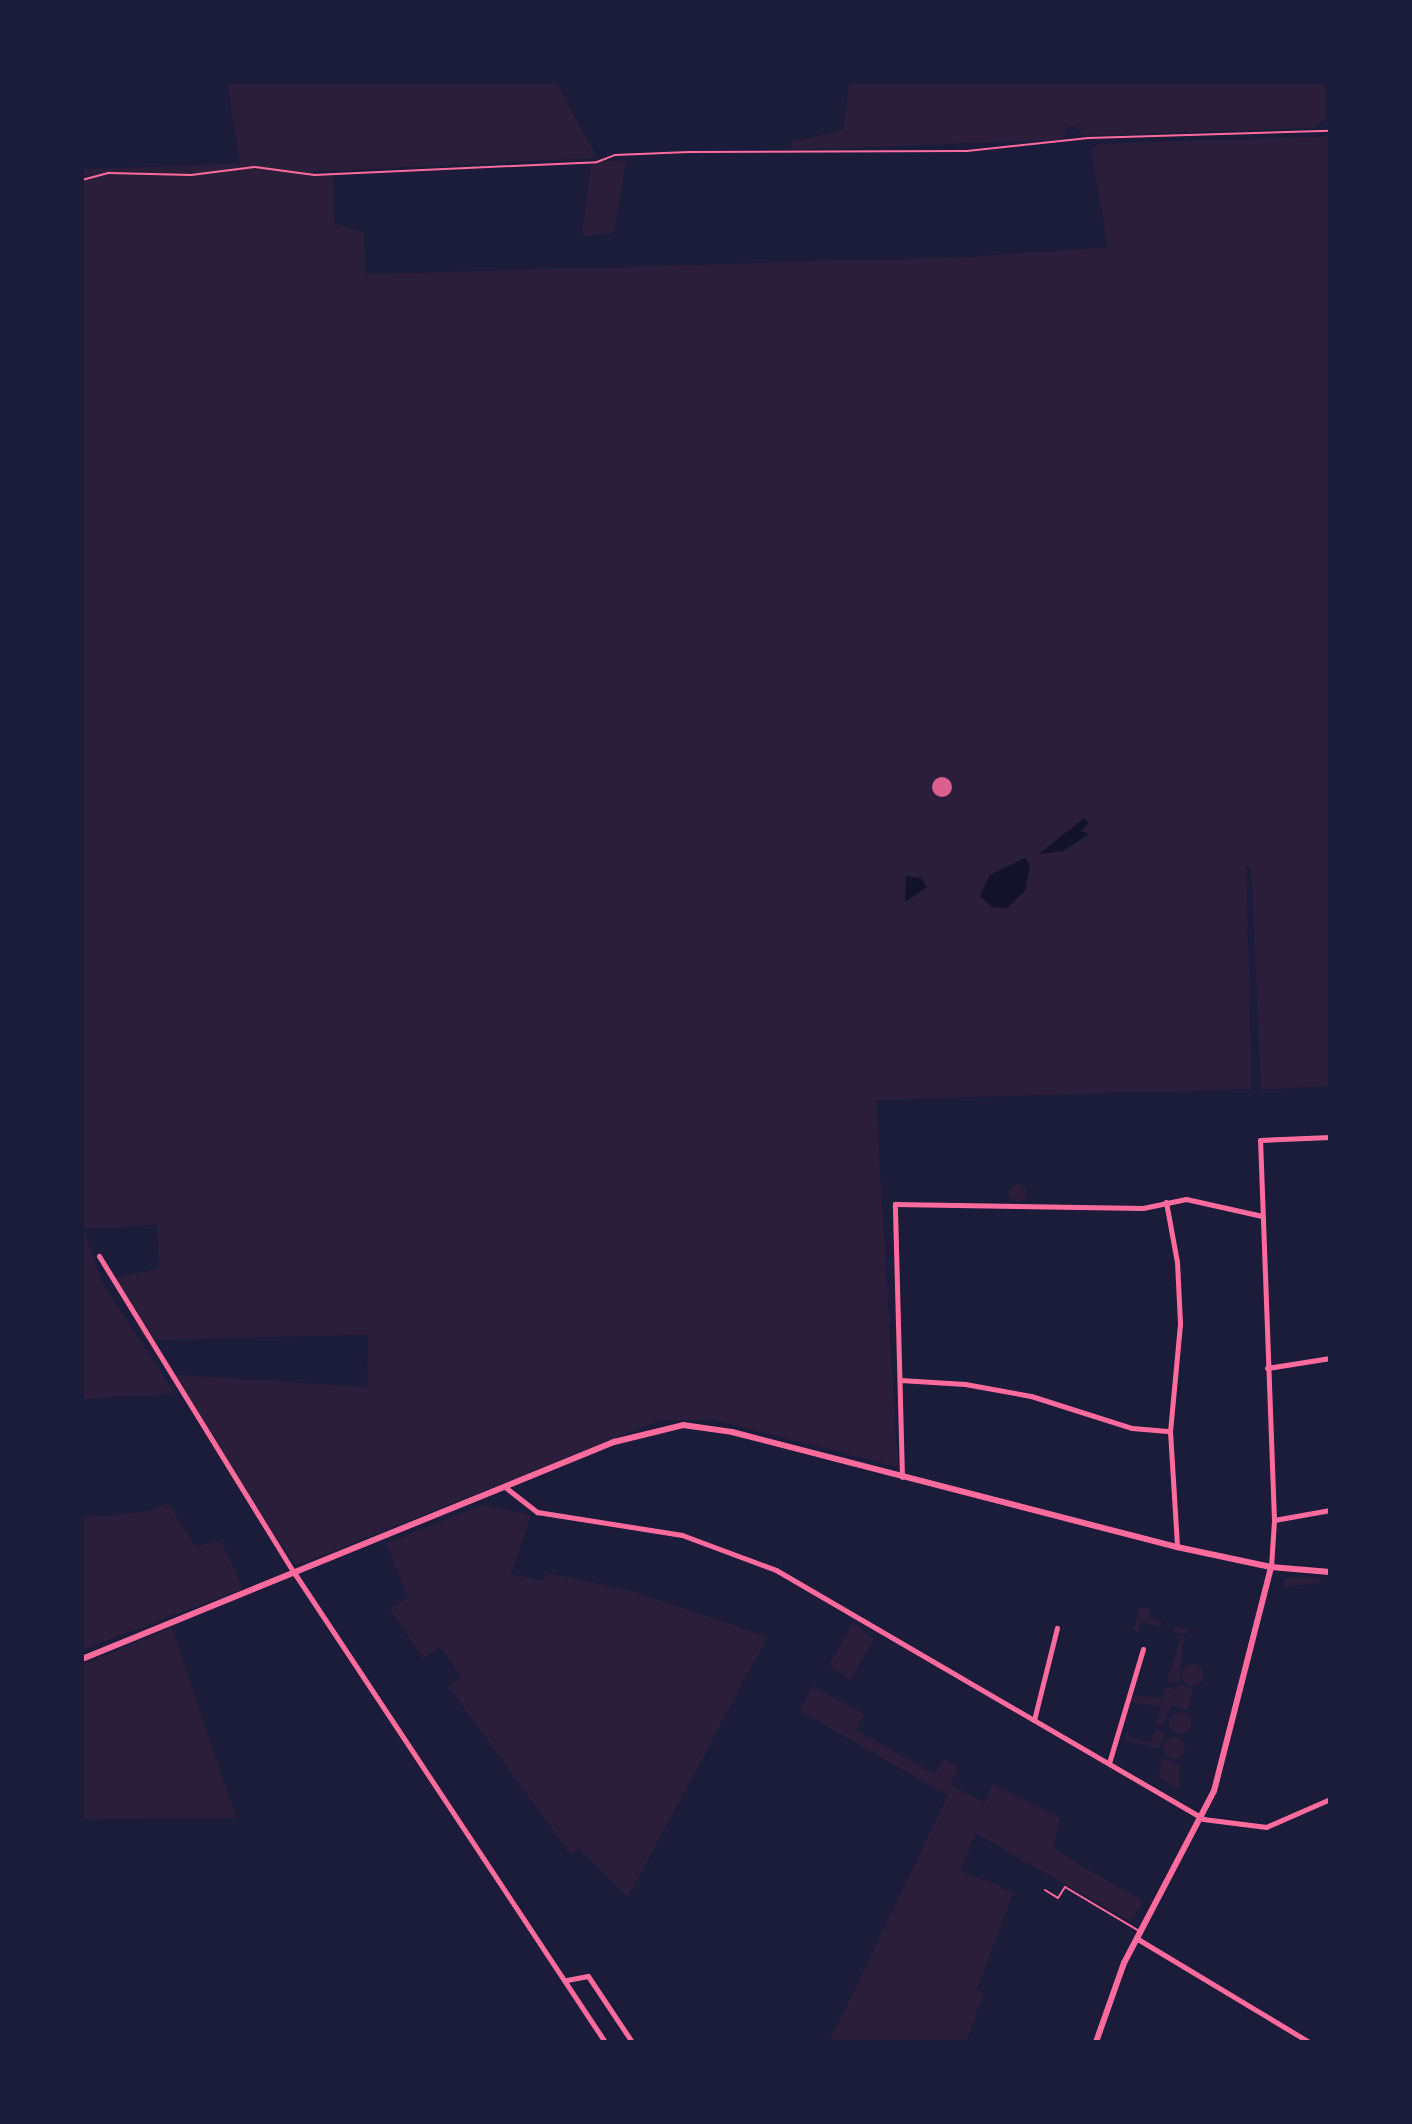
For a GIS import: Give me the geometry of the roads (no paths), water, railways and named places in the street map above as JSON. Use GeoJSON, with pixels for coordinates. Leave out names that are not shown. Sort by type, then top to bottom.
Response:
{"type":"FeatureCollection","features":[{"type":"Feature","properties":{"kind":"street"},"geometry":{"type":"LineString","coordinates":[[1096,2042],[1138,1935],[1203,1819],[1222,1766],[1271,1567],[1274,1520],[1260,1140],[1330,1137]]}},
{"type":"Feature","properties":{"kind":"street"},"geometry":{"type":"LineString","coordinates":[[903,1479],[895,1204],[1143,1208],[1166,1202],[1209,1200],[1262,1216]]}},
{"type":"Feature","properties":{"kind":"street"},"geometry":{"type":"LineString","coordinates":[[1166,1202],[1177,1262],[1180,1324],[1170,1431],[1177,1547]]}},
{"type":"Feature","properties":{"kind":"street"},"geometry":{"type":"LineString","coordinates":[[99,1256],[295,1574],[567,1980],[605,2042]]}},
{"type":"Feature","properties":{"kind":"street"},"geometry":{"type":"LineString","coordinates":[[1267,1368],[1330,1358]]}},
{"type":"Feature","properties":{"kind":"street"},"geometry":{"type":"LineString","coordinates":[[900,1380],[965,1384],[1031,1396],[1132,1428],[1170,1431]]}},
{"type":"Feature","properties":{"kind":"street"},"geometry":{"type":"LineString","coordinates":[[83,1658],[640,1433],[683,1425],[732,1432],[903,1479],[1177,1547],[1271,1567],[1330,1572]]}},
{"type":"Feature","properties":{"kind":"street"},"geometry":{"type":"LineString","coordinates":[[505,1487],[537,1512],[682,1535],[758,1561],[1203,1819],[1266,1827],[1330,1799]]}},
{"type":"Feature","properties":{"kind":"street"},"geometry":{"type":"LineString","coordinates":[[1274,1520],[1330,1510]]}},
{"type":"Feature","properties":{"kind":"street"},"geometry":{"type":"LineString","coordinates":[[1034,1720],[1057,1628]]}},
{"type":"Feature","properties":{"kind":"street"},"geometry":{"type":"LineString","coordinates":[[1109,1763],[1143,1649]]}},
{"type":"Feature","properties":{"kind":"street"},"geometry":{"type":"LineString","coordinates":[[1138,1935],[1309,2042]]}},
{"type":"Feature","properties":{"kind":"street"},"geometry":{"type":"LineString","coordinates":[[567,1980],[588,1976],[632,2042]]}},
{"type":"Feature","properties":{"kind":"lane"},"geometry":{"type":"LineString","coordinates":[[1045,1890],[1058,1898],[1065,1887],[1138,1935]]}}]}
